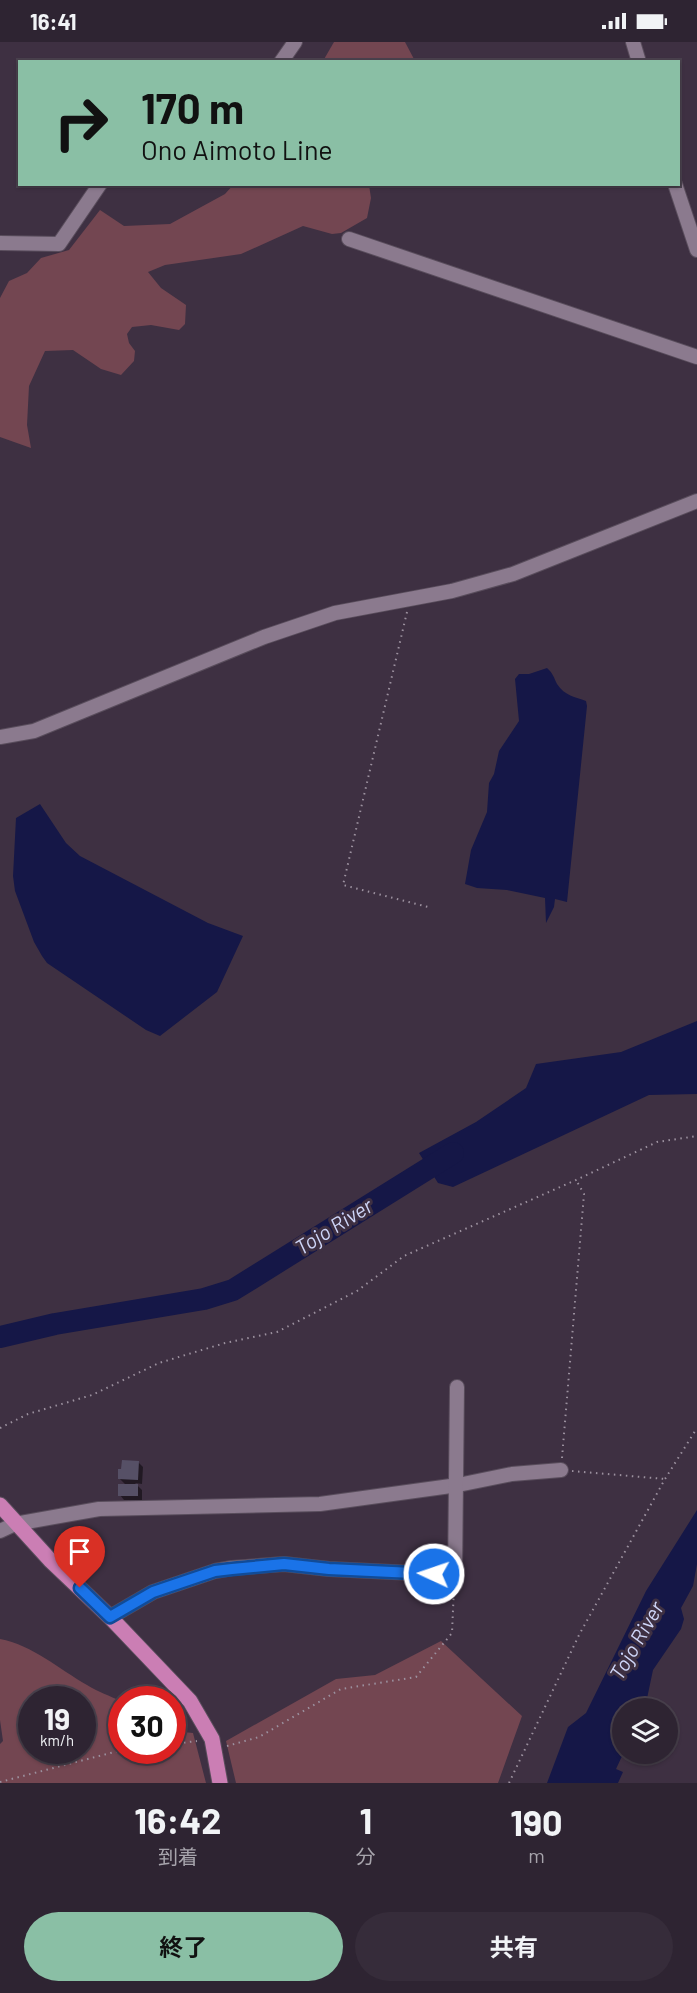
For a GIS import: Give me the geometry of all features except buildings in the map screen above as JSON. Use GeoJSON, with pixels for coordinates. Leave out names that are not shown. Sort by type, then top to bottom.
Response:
{"type":"FeatureCollection","features":[{"type":"Feature","properties":{"kind":"main road"},"geometry":{"type":"LineString","coordinates":[[0,1505],[15,1524],[110,1617],[190,1701],[213,1744],[220,1783]]}},
{"type":"Feature","properties":{"kind":"street"},"geometry":{"type":"LineString","coordinates":[[282,60],[295,42]]}},
{"type":"Feature","properties":{"kind":"street"},"geometry":{"type":"LineString","coordinates":[[633,42],[638,60]]}},
{"type":"Feature","properties":{"kind":"street"},"geometry":{"type":"LineString","coordinates":[[0,243],[59,244],[99,186]]}},
{"type":"Feature","properties":{"kind":"street"},"geometry":{"type":"LineString","coordinates":[[676,186],[697,250]]}},
{"type":"Feature","properties":{"kind":"street"},"geometry":{"type":"LineString","coordinates":[[349,239],[697,357]]}},
{"type":"Feature","properties":{"kind":"street"},"geometry":{"type":"LineString","coordinates":[[0,737],[34,731],[264,637],[335,614],[452,591],[513,574],[697,501]]}},
{"type":"Feature","properties":{"kind":"street"},"geometry":{"type":"LineString","coordinates":[[110,1617],[153,1592],[215,1571],[284,1564],[329,1569],[455,1575],[458,1485],[457,1387]]}},
{"type":"Feature","properties":{"kind":"street"},"geometry":{"type":"LineString","coordinates":[[0,1532],[15,1524],[99,1509],[320,1504],[458,1485],[512,1474],[561,1470]]}},
{"type":"Feature","properties":{"kind":"path"},"geometry":{"type":"LineString","coordinates":[[410,598],[343,885],[428,907]]}},
{"type":"Feature","properties":{"kind":"path"},"geometry":{"type":"LineString","coordinates":[[0,1428],[28,1414],[92,1395],[159,1363],[225,1343],[278,1332],[357,1291],[404,1256],[657,1142],[697,1136]]}},
{"type":"Feature","properties":{"kind":"path"},"geometry":{"type":"LineString","coordinates":[[576,1180],[584,1194],[561,1470],[665,1479]]}},
{"type":"Feature","properties":{"kind":"path"},"geometry":{"type":"LineString","coordinates":[[509,1783],[579,1635],[665,1479],[697,1428]]}},
{"type":"Feature","properties":{"kind":"path"},"geometry":{"type":"LineString","coordinates":[[186,1744],[213,1744],[259,1737],[341,1689],[416,1677],[452,1633],[455,1575]]}},
{"type":"Feature","properties":{"kind":"path"},"geometry":{"type":"LineString","coordinates":[[0,1782],[108,1754]]}},
{"type":"Feature","properties":{"kind":"shaded area"},"geometry":{"type":"Polygon","coordinates":[[[334,42],[405,42],[414,60],[324,60],[334,42]]]}},
{"type":"Feature","properties":{"kind":"shaded area"},"geometry":{"type":"Polygon","coordinates":[[[232,186],[369,186],[371,198],[367,218],[341,233],[332,234],[303,226],[241,254],[165,265],[148,272],[161,288],[186,305],[185,324],[179,330],[151,325],[132,327],[127,334],[129,343],[135,351],[134,361],[121,375],[101,369],[73,350],[45,351],[29,386],[27,425],[31,448],[0,437],[0,298],[9,281],[27,273],[41,258],[69,250],[100,210],[124,226],[170,224],[225,194],[232,186]]]}},
{"type":"Feature","properties":{"kind":"shaded area"},"geometry":{"type":"Polygon","coordinates":[[[0,1639],[23,1646],[89,1686],[18,1686],[18,1764],[96,1764],[96,1689],[108,1695],[108,1764],[186,1764],[186,1732],[193,1733],[206,1783],[0,1783],[0,1744],[3,1741],[0,1720],[0,1639]]]}},
{"type":"Feature","properties":{"kind":"shaded area"},"geometry":{"type":"Polygon","coordinates":[[[441,1641],[522,1716],[498,1783],[236,1783],[226,1741],[336,1679],[375,1675],[441,1641]]]}},
{"type":"Feature","properties":{"kind":"water"},"geometry":{"type":"Polygon","coordinates":[[[547,668],[563,691],[586,701],[587,706],[567,902],[555,899],[554,907],[546,923],[545,898],[507,890],[477,888],[465,884],[471,850],[487,812],[489,783],[494,774],[499,751],[519,721],[515,679],[519,674],[529,674],[547,668]]]}},
{"type":"Feature","properties":{"kind":"water"},"geometry":{"type":"Polygon","coordinates":[[[40,804],[66,843],[80,856],[208,923],[243,936],[217,992],[160,1036],[146,1030],[47,963],[34,942],[15,891],[13,876],[16,818],[40,804]]]}},
{"type":"Feature","properties":{"kind":"water"},"geometry":{"type":"Polygon","coordinates":[[[697,1021],[697,1094],[649,1095],[453,1187],[438,1183],[419,1153],[476,1122],[526,1088],[536,1064],[621,1052],[697,1021]]]}},
{"type":"Feature","properties":{"kind":"water"},"geometry":{"type":"Polygon","coordinates":[[[697,1510],[697,1564],[693,1586],[681,1608],[684,1619],[681,1629],[653,1670],[647,1698],[612,1698],[612,1764],[618,1764],[616,1769],[623,1772],[618,1783],[547,1783],[568,1727],[586,1713],[646,1591],[697,1510]]]}},
{"type":"Feature","properties":{"kind":"waterway","name":"Tojo River"},"geometry":{"type":"LineString","coordinates":[[0,1337],[55,1324],[204,1299],[233,1290],[453,1153]]}},
{"type":"Feature","properties":{"kind":"route"},"geometry":{"type":"LineString","coordinates":[[80,1588],[110,1617],[153,1592],[215,1571],[284,1564],[329,1569],[434,1574]]}}]}
